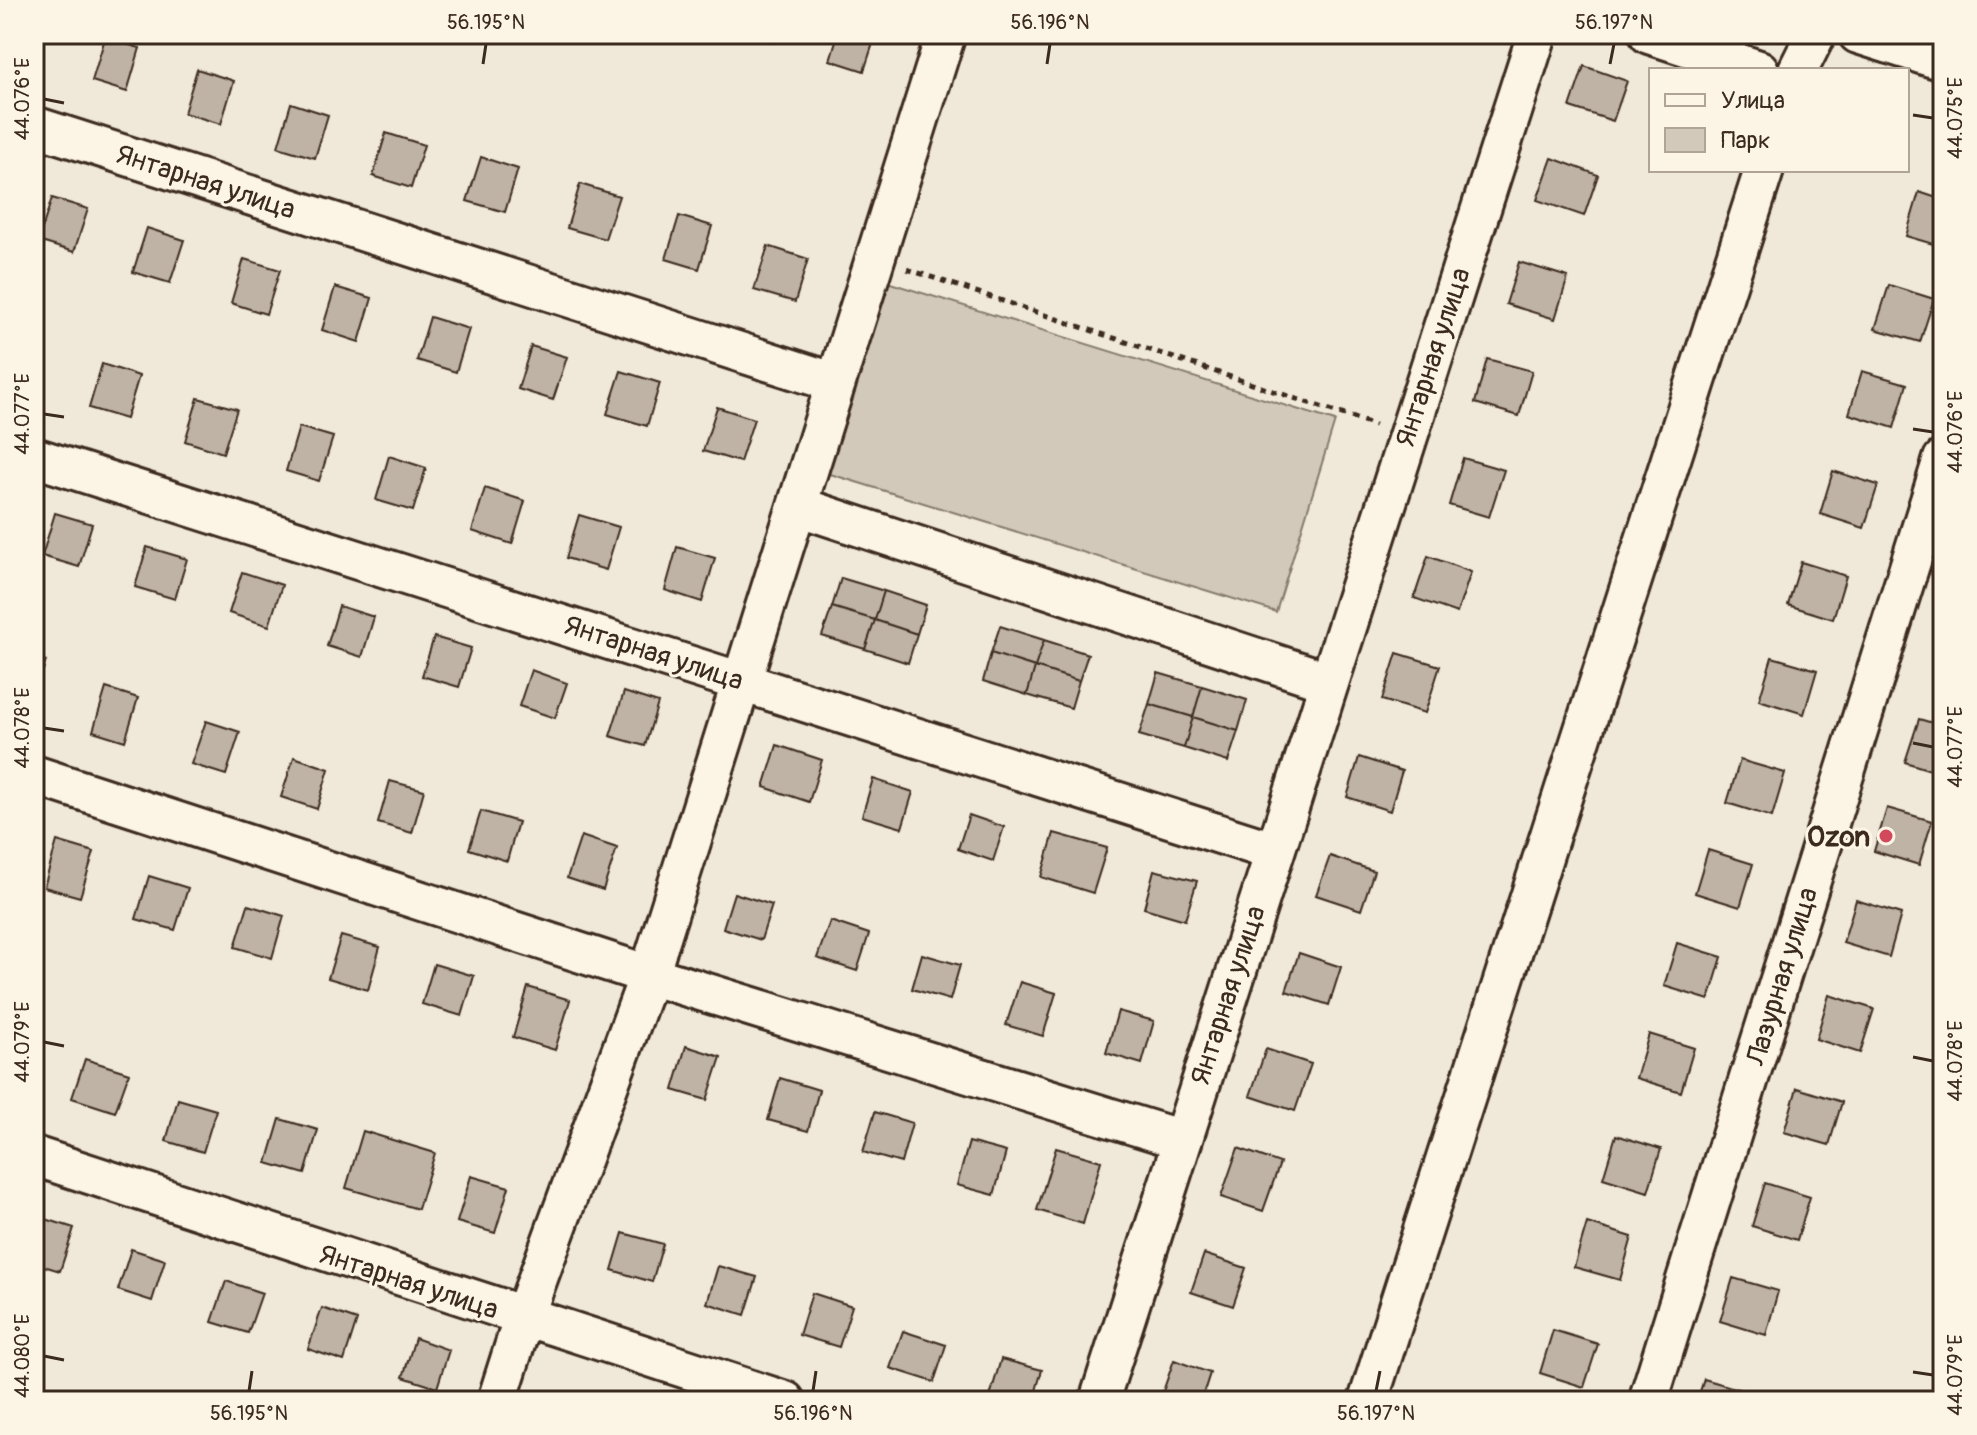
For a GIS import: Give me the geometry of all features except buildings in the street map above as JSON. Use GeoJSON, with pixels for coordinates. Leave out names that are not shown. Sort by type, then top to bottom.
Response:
{"type":"FeatureCollection","features":[{"type":"Feature","properties":{"kind":"street"},"geometry":{"type":"LineString","coordinates":[[497,1401],[523,1319],[649,975],[946,34]]}},
{"type":"Feature","properties":{"kind":"street","name":"Янтарная улица"},"geometry":{"type":"LineString","coordinates":[[1099,1401],[1327,681],[1537,34]]}},
{"type":"Feature","properties":{"kind":"street"},"geometry":{"type":"LineString","coordinates":[[1649,34],[1753,68]]}},
{"type":"Feature","properties":{"kind":"street"},"geometry":{"type":"LineString","coordinates":[[1799,68],[1816,34]]}},
{"type":"Feature","properties":{"kind":"street"},"geometry":{"type":"LineString","coordinates":[[1858,34],[1943,61]]}},
{"type":"Feature","properties":{"kind":"street","name":"Янтарная улица"},"geometry":{"type":"LineString","coordinates":[[34,126],[836,383]]}},
{"type":"Feature","properties":{"kind":"street"},"geometry":{"type":"LineString","coordinates":[[1368,1401],[1763,172]]}},
{"type":"Feature","properties":{"kind":"street","name":"Янтарная улица"},"geometry":{"type":"LineString","coordinates":[[34,457],[1273,851]]}},
{"type":"Feature","properties":{"kind":"street","name":"Лазурная улица"},"geometry":{"type":"LineString","coordinates":[[1648,1401],[1943,459]]}},
{"type":"Feature","properties":{"kind":"street"},"geometry":{"type":"LineString","coordinates":[[797,506],[1327,681]]}},
{"type":"Feature","properties":{"kind":"street"},"geometry":{"type":"LineString","coordinates":[[34,775],[649,975],[1182,1140]]}},
{"type":"Feature","properties":{"kind":"street","name":"Янтарная улица"},"geometry":{"type":"LineString","coordinates":[[34,1156],[523,1319],[785,1401]]}},
{"type":"Feature","properties":{"kind":"path"},"geometry":{"type":"LineString","coordinates":[[875,258],[1407,435]]}},
{"type":"Feature","properties":{"kind":"green space"},"geometry":{"type":"Polygon","coordinates":[[[887,282],[1335,421],[1276,612],[827,473],[887,282]]]}},
{"type":"Feature","properties":{"kind":"place","name":"Ozon"},"geometry":{"type":"Point","coordinates":[1886,836]}}]}
